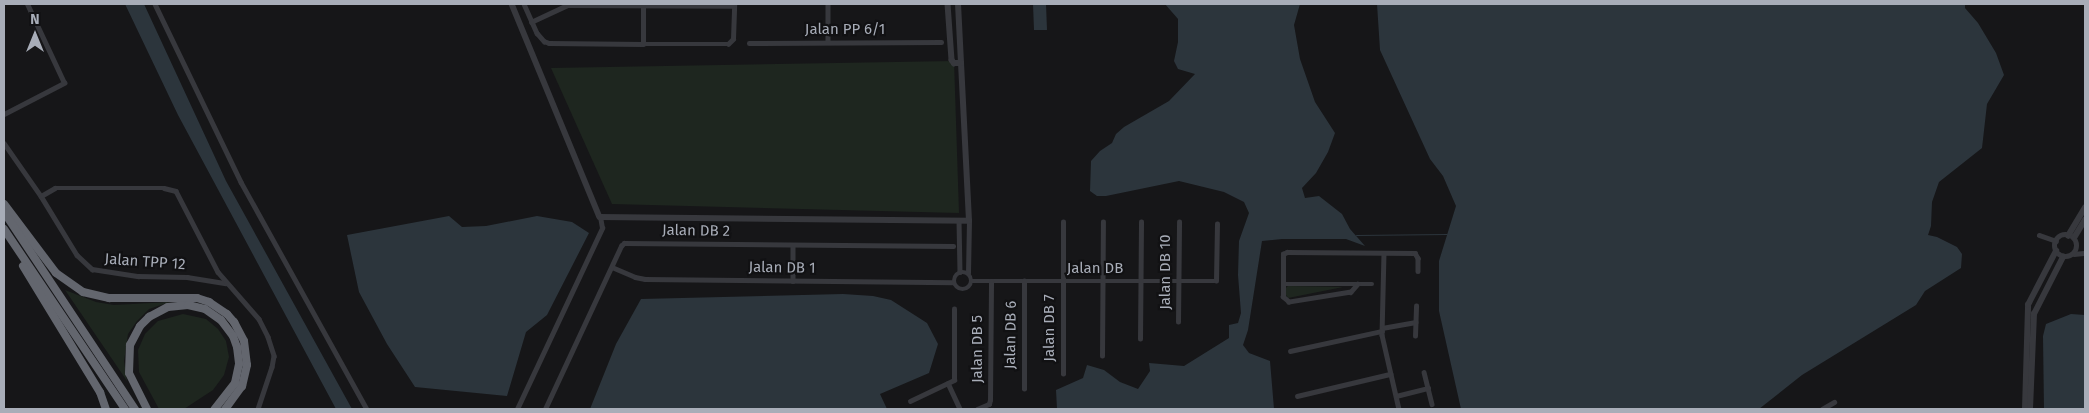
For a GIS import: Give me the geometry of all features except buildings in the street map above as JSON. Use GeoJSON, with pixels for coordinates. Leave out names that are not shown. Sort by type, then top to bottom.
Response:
{"type":"FeatureCollection","features":[{"type":"Feature","properties":{"kind":"highway"},"geometry":{"type":"LineString","coordinates":[[4,204],[56,273],[83,292],[116,299],[197,298],[217,306],[226,314],[240,332],[247,359],[242,386],[225,409]]}},
{"type":"Feature","properties":{"kind":"highway"},"geometry":{"type":"LineString","coordinates":[[4,212],[135,409]]}},
{"type":"Feature","properties":{"kind":"highway"},"geometry":{"type":"LineString","coordinates":[[4,229],[124,409]]}},
{"type":"Feature","properties":{"kind":"highway"},"geometry":{"type":"LineString","coordinates":[[4,236],[74,347],[100,392],[106,409]]}},
{"type":"Feature","properties":{"kind":"highway"},"geometry":{"type":"LineString","coordinates":[[147,409],[129,373],[130,345],[137,331],[149,317],[168,307],[188,305],[205,309],[221,320],[233,336],[237,346],[239,364],[235,383],[215,409]]}},
{"type":"Feature","properties":{"kind":"street"},"geometry":{"type":"LineString","coordinates":[[4,114],[64,83],[27,4]]}},
{"type":"Feature","properties":{"kind":"street"},"geometry":{"type":"LineString","coordinates":[[155,4],[241,182],[367,409]]}},
{"type":"Feature","properties":{"kind":"street"},"geometry":{"type":"LineString","coordinates":[[512,4],[600,217],[602,228],[517,409]]}},
{"type":"Feature","properties":{"kind":"street"},"geometry":{"type":"LineString","coordinates":[[524,4],[531,22],[540,38],[549,43],[643,44],[728,44],[733,39],[734,5],[567,6],[531,22]]}},
{"type":"Feature","properties":{"kind":"street"},"geometry":{"type":"LineString","coordinates":[[828,4],[828,42]]}},
{"type":"Feature","properties":{"kind":"street"},"geometry":{"type":"LineString","coordinates":[[948,4],[952,60],[954,63],[961,63]]}},
{"type":"Feature","properties":{"kind":"street"},"geometry":{"type":"LineString","coordinates":[[958,4],[969,220],[968,273],[972,282],[970,287],[965,290],[956,287],[953,282],[955,276],[960,272],[968,273]]}},
{"type":"Feature","properties":{"kind":"street"},"geometry":{"type":"LineString","coordinates":[[643,5],[643,44]]}},
{"type":"Feature","properties":{"kind":"street","name":"Jalan PP 6/1"},"geometry":{"type":"LineString","coordinates":[[749,43],[941,42]]}},
{"type":"Feature","properties":{"kind":"street","name":"Jalan TPP 12"},"geometry":{"type":"LineString","coordinates":[[4,143],[41,196],[78,255],[92,269],[99,272],[138,276],[188,277],[226,283]]}},
{"type":"Feature","properties":{"kind":"street"},"geometry":{"type":"LineString","coordinates":[[41,196],[55,188],[164,188],[176,191],[218,272],[259,319],[268,337],[274,356],[258,409]]}},
{"type":"Feature","properties":{"kind":"street"},"geometry":{"type":"LineString","coordinates":[[2030,409],[2033,322],[2039,303],[2064,257],[2076,251],[2071,237],[2085,208]]}},
{"type":"Feature","properties":{"kind":"street"},"geometry":{"type":"LineString","coordinates":[[600,217],[969,220]]}},
{"type":"Feature","properties":{"kind":"street"},"geometry":{"type":"LineString","coordinates":[[959,220],[960,272]]}},
{"type":"Feature","properties":{"kind":"street"},"geometry":{"type":"LineString","coordinates":[[2071,237],[2085,220]]}},
{"type":"Feature","properties":{"kind":"street","name":"Jalan DB 7"},"geometry":{"type":"LineString","coordinates":[[1063,222],[1063,374]]}},
{"type":"Feature","properties":{"kind":"street"},"geometry":{"type":"LineString","coordinates":[[1102,356],[1103,222]]}},
{"type":"Feature","properties":{"kind":"street"},"geometry":{"type":"LineString","coordinates":[[1140,339],[1141,222]]}},
{"type":"Feature","properties":{"kind":"street","name":"Jalan DB 10"},"geometry":{"type":"LineString","coordinates":[[1178,322],[1179,222]]}},
{"type":"Feature","properties":{"kind":"street","name":"Jalan DB"},"geometry":{"type":"LineString","coordinates":[[972,282],[1179,282],[1217,280],[1217,224]]}},
{"type":"Feature","properties":{"kind":"street"},"geometry":{"type":"LineString","coordinates":[[2039,235],[2056,241]]}},
{"type":"Feature","properties":{"kind":"street"},"geometry":{"type":"LineString","coordinates":[[2056,241],[2062,236],[2071,237]]}},
{"type":"Feature","properties":{"kind":"street"},"geometry":{"type":"LineString","coordinates":[[2025,409],[2026,311],[2056,251],[2056,241]]}},
{"type":"Feature","properties":{"kind":"street","name":"Jalan DB 2"},"geometry":{"type":"LineString","coordinates":[[545,409],[612,267],[620,246],[629,242],[953,246]]}},
{"type":"Feature","properties":{"kind":"street"},"geometry":{"type":"LineString","coordinates":[[793,245],[793,280]]}},
{"type":"Feature","properties":{"kind":"street"},"geometry":{"type":"LineString","coordinates":[[2056,251],[2064,257]]}},
{"type":"Feature","properties":{"kind":"street"},"geometry":{"type":"LineString","coordinates":[[1358,284],[1351,292],[1290,302],[1283,298],[1284,253],[1415,253],[1418,255],[1418,271]]}},
{"type":"Feature","properties":{"kind":"street"},"geometry":{"type":"LineString","coordinates":[[1384,253],[1382,329],[1390,374],[1399,409]]}},
{"type":"Feature","properties":{"kind":"street","name":"Jalan DB 1"},"geometry":{"type":"LineString","coordinates":[[612,267],[639,278],[953,282]]}},
{"type":"Feature","properties":{"kind":"street","name":"Jalan DB 5"},"geometry":{"type":"LineString","coordinates":[[977,409],[989,404],[990,400],[991,282]]}},
{"type":"Feature","properties":{"kind":"street","name":"Jalan DB 6"},"geometry":{"type":"LineString","coordinates":[[1024,282],[1024,389]]}},
{"type":"Feature","properties":{"kind":"street"},"geometry":{"type":"LineString","coordinates":[[1283,284],[1372,284]]}},
{"type":"Feature","properties":{"kind":"street"},"geometry":{"type":"LineString","coordinates":[[1415,336],[1416,306]]}},
{"type":"Feature","properties":{"kind":"street"},"geometry":{"type":"LineString","coordinates":[[910,401],[948,384],[954,377],[954,309]]}},
{"type":"Feature","properties":{"kind":"street"},"geometry":{"type":"LineString","coordinates":[[1290,351],[1415,322]]}},
{"type":"Feature","properties":{"kind":"street"},"geometry":{"type":"LineString","coordinates":[[1424,372],[1432,404]]}},
{"type":"Feature","properties":{"kind":"street"},"geometry":{"type":"LineString","coordinates":[[1297,396],[1390,374]]}},
{"type":"Feature","properties":{"kind":"street"},"geometry":{"type":"LineString","coordinates":[[948,384],[960,409]]}},
{"type":"Feature","properties":{"kind":"street"},"geometry":{"type":"LineString","coordinates":[[1396,396],[1428,388]]}},
{"type":"Feature","properties":{"kind":"street"},"geometry":{"type":"LineString","coordinates":[[1822,409],[1834,402]]}},
{"type":"Feature","properties":{"kind":"shaded area"},"geometry":{"type":"Polygon","coordinates":[[[125,4],[144,4],[226,181],[352,409],[336,409],[178,115],[125,4]]]}},
{"type":"Feature","properties":{"kind":"shaded area"},"geometry":{"type":"Polygon","coordinates":[[[1033,4],[1046,4],[1047,30],[1034,30],[1033,4]]]}},
{"type":"Feature","properties":{"kind":"shaded area"},"geometry":{"type":"Polygon","coordinates":[[[1165,4],[1300,4],[1294,25],[1300,59],[1315,102],[1335,133],[1328,152],[1316,173],[1302,188],[1305,198],[1319,196],[1342,214],[1350,229],[1365,246],[1346,239],[1282,239],[1262,241],[1248,330],[1243,345],[1249,353],[1270,361],[1274,409],[1057,409],[1056,390],[1083,378],[1087,365],[1104,370],[1120,382],[1138,389],[1150,371],[1149,363],[1184,366],[1229,338],[1229,325],[1238,323],[1241,313],[1238,275],[1239,241],[1249,213],[1244,202],[1224,192],[1179,181],[1106,196],[1097,196],[1090,191],[1091,161],[1100,151],[1112,143],[1116,134],[1124,127],[1169,101],[1195,74],[1178,69],[1174,61],[1178,42],[1178,19],[1165,4]]]}},
{"type":"Feature","properties":{"kind":"shaded area"},"geometry":{"type":"Polygon","coordinates":[[[1377,4],[1965,4],[1965,8],[1978,23],[1996,53],[2004,75],[1987,104],[1982,148],[1939,182],[1932,202],[1931,226],[1928,235],[1937,237],[1957,247],[1962,254],[1961,268],[1925,291],[1916,305],[1802,375],[1759,409],[1461,409],[1439,311],[1439,261],[1456,206],[1443,176],[1430,159],[1380,50],[1377,4]]]}},
{"type":"Feature","properties":{"kind":"shaded area"},"geometry":{"type":"Polygon","coordinates":[[[954,61],[959,213],[612,204],[551,68],[954,61]]]}},
{"type":"Feature","properties":{"kind":"shaded area"},"geometry":{"type":"Polygon","coordinates":[[[449,216],[462,227],[486,226],[537,216],[572,222],[589,233],[547,315],[526,332],[507,396],[415,387],[387,344],[359,292],[347,235],[449,216]]]}},
{"type":"Feature","properties":{"kind":"shaded area"},"geometry":{"type":"Polygon","coordinates":[[[1288,286],[1343,287],[1288,298],[1285,289],[1288,286]]]}},
{"type":"Feature","properties":{"kind":"shaded area"},"geometry":{"type":"Polygon","coordinates":[[[65,290],[96,302],[114,305],[170,302],[149,309],[128,334],[124,361],[127,381],[65,290]]]}},
{"type":"Feature","properties":{"kind":"shaded area"},"geometry":{"type":"Polygon","coordinates":[[[843,294],[873,296],[891,300],[927,323],[938,344],[929,373],[880,394],[887,409],[590,409],[616,344],[641,299],[843,294]]]}},
{"type":"Feature","properties":{"kind":"shaded area"},"geometry":{"type":"Polygon","coordinates":[[[183,314],[206,319],[218,329],[226,341],[229,357],[224,375],[213,390],[184,409],[159,409],[139,372],[138,350],[145,334],[158,321],[183,314]]]}},
{"type":"Feature","properties":{"kind":"shaded area"},"geometry":{"type":"Polygon","coordinates":[[[2071,314],[2085,315],[2085,409],[2044,409],[2043,336],[2046,324],[2071,314]]]}},
{"type":"Feature","properties":{"kind":"waterway"},"geometry":{"type":"LineString","coordinates":[[1356,235],[1447,234]]}}]}
